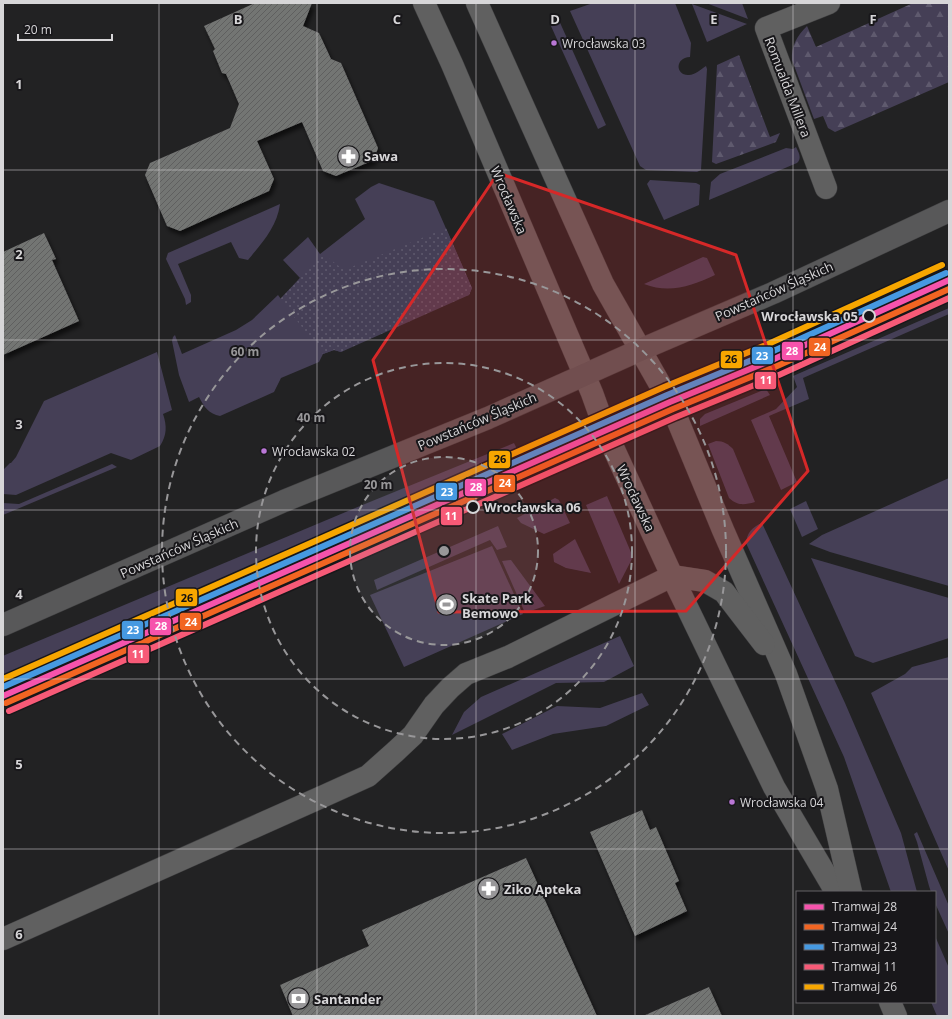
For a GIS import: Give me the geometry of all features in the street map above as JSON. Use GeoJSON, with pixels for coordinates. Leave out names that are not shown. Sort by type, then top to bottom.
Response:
{"type":"FeatureCollection","features":[{"type":"Feature","properties":{"kind":"main road","name":"Powstańców Śląskich"},"geometry":{"type":"LineString","coordinates":[[3,625],[277,504],[488,418],[640,350],[774,293],[949,211]]}},
{"type":"Feature","properties":{"kind":"street","name":"Wrocławska"},"geometry":{"type":"LineString","coordinates":[[424,3],[455,71],[584,375],[606,432],[672,576],[774,787],[835,891]]}},
{"type":"Feature","properties":{"kind":"street"},"geometry":{"type":"LineString","coordinates":[[477,3],[603,284],[670,402],[723,530],[786,674],[827,789],[851,891]]}},
{"type":"Feature","properties":{"kind":"street","name":"Romualda Millera"},"geometry":{"type":"LineString","coordinates":[[826,188],[766,28],[829,3]]}},
{"type":"Feature","properties":{"kind":"street"},"geometry":{"type":"LineString","coordinates":[[3,939],[368,776],[413,735],[434,705],[466,674],[508,657],[672,576],[705,582],[724,592],[786,674]]}},
{"type":"Feature","properties":{"kind":"street"},"geometry":{"type":"LineString","coordinates":[[890,1003],[896,1016]]}},
{"type":"Feature","properties":{"kind":"highlighted area"},"geometry":{"type":"Polygon","coordinates":[[[498,173],[736,255],[808,471],[686,611],[439,612],[373,360],[498,173]]]}},
{"type":"Feature","properties":{"kind":"green space"},"geometry":{"type":"Polygon","coordinates":[[[593,3],[675,3],[691,43],[690,57],[681,60],[679,63],[679,70],[685,75],[691,75],[706,66],[707,69],[701,170],[697,172],[646,170],[640,166],[570,11],[593,3]]]}},
{"type":"Feature","properties":{"kind":"green space"},"geometry":{"type":"Polygon","coordinates":[[[706,3],[742,3],[748,19],[706,3]]]}},
{"type":"Feature","properties":{"kind":"green space"},"geometry":{"type":"Polygon","coordinates":[[[913,3],[949,3],[949,82],[835,132],[828,128],[823,116],[814,119],[792,60],[794,46],[803,30],[807,26],[816,47],[913,3]]]}},
{"type":"Feature","properties":{"kind":"green space"},"geometry":{"type":"Polygon","coordinates":[[[692,4],[747,24],[707,42],[692,4]]]}},
{"type":"Feature","properties":{"kind":"green space"},"geometry":{"type":"Polygon","coordinates":[[[557,16],[606,125],[598,129],[550,24],[557,16]]]}},
{"type":"Feature","properties":{"kind":"green space"},"geometry":{"type":"Polygon","coordinates":[[[739,55],[770,137],[780,133],[776,142],[716,164],[712,162],[717,65],[739,55]]]}},
{"type":"Feature","properties":{"kind":"green space"},"geometry":{"type":"Polygon","coordinates":[[[796,147],[800,157],[797,163],[709,200],[711,182],[720,174],[786,148],[793,149],[796,147]]]}},
{"type":"Feature","properties":{"kind":"green space"},"geometry":{"type":"Polygon","coordinates":[[[650,180],[696,183],[700,185],[699,205],[664,220],[647,184],[650,180]]]}},
{"type":"Feature","properties":{"kind":"green space"},"geometry":{"type":"Polygon","coordinates":[[[379,183],[434,201],[472,288],[469,295],[424,307],[341,352],[334,350],[323,354],[319,362],[281,378],[274,392],[220,416],[207,410],[199,397],[189,402],[179,375],[172,341],[173,337],[175,335],[182,354],[236,330],[252,320],[278,295],[281,299],[300,278],[283,260],[308,237],[320,254],[365,219],[355,199],[379,183]]]}},
{"type":"Feature","properties":{"kind":"green space"},"geometry":{"type":"Polygon","coordinates":[[[280,204],[276,220],[272,227],[248,260],[239,258],[231,242],[178,264],[191,295],[191,302],[186,305],[185,299],[166,259],[168,253],[280,204]]]}},
{"type":"Feature","properties":{"kind":"green space"},"geometry":{"type":"Polygon","coordinates":[[[446,228],[472,288],[469,295],[341,352],[334,350],[323,354],[280,299],[323,254],[344,270],[446,228]]]}},
{"type":"Feature","properties":{"kind":"green space"},"geometry":{"type":"Polygon","coordinates":[[[703,257],[707,258],[715,275],[680,287],[662,288],[644,284],[703,257]]]}},
{"type":"Feature","properties":{"kind":"green space"},"geometry":{"type":"Polygon","coordinates":[[[949,308],[949,314],[803,378],[809,399],[769,416],[797,482],[781,490],[751,420],[776,409],[797,387],[793,376],[949,308]]]}},
{"type":"Feature","properties":{"kind":"green space"},"geometry":{"type":"Polygon","coordinates":[[[157,352],[172,410],[163,414],[166,430],[160,446],[131,460],[111,453],[16,495],[3,494],[3,470],[16,457],[44,401],[157,352]]]}},
{"type":"Feature","properties":{"kind":"green space"},"geometry":{"type":"Polygon","coordinates":[[[766,389],[770,395],[700,426],[700,419],[705,414],[766,389]]]}},
{"type":"Feature","properties":{"kind":"green space"},"geometry":{"type":"Polygon","coordinates":[[[716,441],[726,443],[733,449],[755,502],[741,504],[729,498],[708,444],[716,441]]]}},
{"type":"Feature","properties":{"kind":"green space"},"geometry":{"type":"Polygon","coordinates":[[[514,443],[521,457],[517,460],[3,686],[3,656],[5,655],[514,443]]]}},
{"type":"Feature","properties":{"kind":"green space"},"geometry":{"type":"Polygon","coordinates":[[[112,464],[117,467],[3,515],[3,503],[19,504],[112,464]]]}},
{"type":"Feature","properties":{"kind":"green space"},"geometry":{"type":"Polygon","coordinates":[[[949,478],[949,586],[830,552],[809,544],[822,535],[949,478]]]}},
{"type":"Feature","properties":{"kind":"green space"},"geometry":{"type":"Polygon","coordinates":[[[607,496],[633,557],[619,584],[586,505],[607,496]]]}},
{"type":"Feature","properties":{"kind":"green space"},"geometry":{"type":"Polygon","coordinates":[[[555,498],[559,500],[570,523],[544,534],[521,523],[517,518],[555,498]]]}},
{"type":"Feature","properties":{"kind":"green space"},"geometry":{"type":"Polygon","coordinates":[[[806,501],[818,529],[802,537],[790,509],[806,501]]]}},
{"type":"Feature","properties":{"kind":"green space"},"geometry":{"type":"Polygon","coordinates":[[[762,523],[845,703],[901,833],[917,891],[891,891],[844,757],[746,543],[748,536],[755,526],[762,523]]]}},
{"type":"Feature","properties":{"kind":"green space"},"geometry":{"type":"Polygon","coordinates":[[[498,526],[507,547],[497,550],[490,540],[377,590],[374,580],[498,526]]]}},
{"type":"Feature","properties":{"kind":"green space"},"geometry":{"type":"Polygon","coordinates":[[[575,539],[591,573],[566,568],[554,562],[553,554],[575,539]]]}},
{"type":"Feature","properties":{"kind":"green space","name":"Skate Park Bemowo"},"geometry":{"type":"Polygon","coordinates":[[[492,546],[523,614],[404,667],[370,595],[492,546]]]}},
{"type":"Feature","properties":{"kind":"green space"},"geometry":{"type":"Polygon","coordinates":[[[811,558],[949,598],[949,638],[873,663],[855,656],[811,558]]]}},
{"type":"Feature","properties":{"kind":"green space"},"geometry":{"type":"Polygon","coordinates":[[[511,560],[545,606],[525,613],[502,561],[511,560]]]}},
{"type":"Feature","properties":{"kind":"green space"},"geometry":{"type":"Polygon","coordinates":[[[620,636],[634,666],[604,682],[556,683],[452,735],[464,712],[481,697],[620,636]]]}},
{"type":"Feature","properties":{"kind":"green space"},"geometry":{"type":"Polygon","coordinates":[[[949,657],[949,871],[871,693],[905,674],[912,667],[949,657]]]}},
{"type":"Feature","properties":{"kind":"green space"},"geometry":{"type":"Polygon","coordinates":[[[642,693],[649,705],[606,726],[553,734],[512,750],[502,734],[557,706],[600,708],[642,693]]]}},
{"type":"Feature","properties":{"kind":"green space"},"geometry":{"type":"Polygon","coordinates":[[[917,832],[949,906],[949,934],[936,905],[936,891],[931,891],[914,834],[917,832]]]}},
{"type":"Feature","properties":{"kind":"green space"},"geometry":{"type":"Polygon","coordinates":[[[936,938],[949,968],[949,1016],[937,1016],[931,1003],[936,1003],[936,938]]]}},
{"type":"Feature","properties":{"kind":"building"},"geometry":{"type":"Polygon","coordinates":[[[255,3],[312,3],[303,26],[319,33],[331,59],[341,63],[378,148],[374,160],[336,176],[323,171],[302,122],[257,141],[274,179],[269,191],[180,231],[167,226],[145,175],[150,163],[230,128],[239,104],[226,74],[222,73],[213,51],[215,49],[204,26],[255,3]]]}},
{"type":"Feature","properties":{"kind":"building"},"geometry":{"type":"Polygon","coordinates":[[[44,233],[56,259],[52,260],[79,321],[3,355],[3,252],[44,233]]]}},
{"type":"Feature","properties":{"kind":"building"},"geometry":{"type":"Polygon","coordinates":[[[642,810],[650,830],[656,827],[679,881],[675,883],[687,911],[635,936],[590,832],[642,810]]]}},
{"type":"Feature","properties":{"kind":"building"},"geometry":{"type":"Polygon","coordinates":[[[526,858],[597,1016],[293,1016],[280,985],[369,946],[362,930],[526,858]]]}},
{"type":"Feature","properties":{"kind":"building"},"geometry":{"type":"Polygon","coordinates":[[[709,987],[722,1016],[643,1016],[709,987]]]}},
{"type":"Feature","properties":{"kind":"tram line","name":"26"},"geometry":{"type":"LineString","coordinates":[[3,679],[664,387],[766,345],[942,265]]}},
{"type":"Feature","properties":{"kind":"tram line","name":"23"},"geometry":{"type":"LineString","coordinates":[[3,687],[667,395],[769,353],[946,273]]}},
{"type":"Feature","properties":{"kind":"tram line","name":"28"},"geometry":{"type":"LineString","coordinates":[[3,696],[670,402],[772,360],[949,280]]}},
{"type":"Feature","properties":{"kind":"tram line","name":"24"},"geometry":{"type":"LineString","coordinates":[[6,703],[673,409],[775,367],[949,289]]}},
{"type":"Feature","properties":{"kind":"tram line","name":"11"},"geometry":{"type":"LineString","coordinates":[[9,711],[676,417],[779,375],[949,298]]}},
{"type":"Feature","properties":{"kind":"place","name":"Wrocławska 03"},"geometry":{"type":"Point","coordinates":[554,43]}},
{"type":"Feature","properties":{"kind":"place","name":"Sawa"},"geometry":{"type":"Point","coordinates":[348,156]}},
{"type":"Feature","properties":{"kind":"place","name":"Wrocławska 05"},"geometry":{"type":"Point","coordinates":[869,316]}},
{"type":"Feature","properties":{"kind":"place","name":"Wrocławska 02"},"geometry":{"type":"Point","coordinates":[264,451]}},
{"type":"Feature","properties":{"kind":"place","name":"Wrocławska 06"},"geometry":{"type":"Point","coordinates":[473,507]}},
{"type":"Feature","properties":{"kind":"place","name":"Skate Park Bemowo"},"geometry":{"type":"Point","coordinates":[446,605]}},
{"type":"Feature","properties":{"kind":"place","name":"Wrocławska 04"},"geometry":{"type":"Point","coordinates":[732,802]}},
{"type":"Feature","properties":{"kind":"place","name":"Ziko Apteka"},"geometry":{"type":"Point","coordinates":[489,889]}},
{"type":"Feature","properties":{"kind":"place","name":"Santander"},"geometry":{"type":"Point","coordinates":[298,999]}}]}
